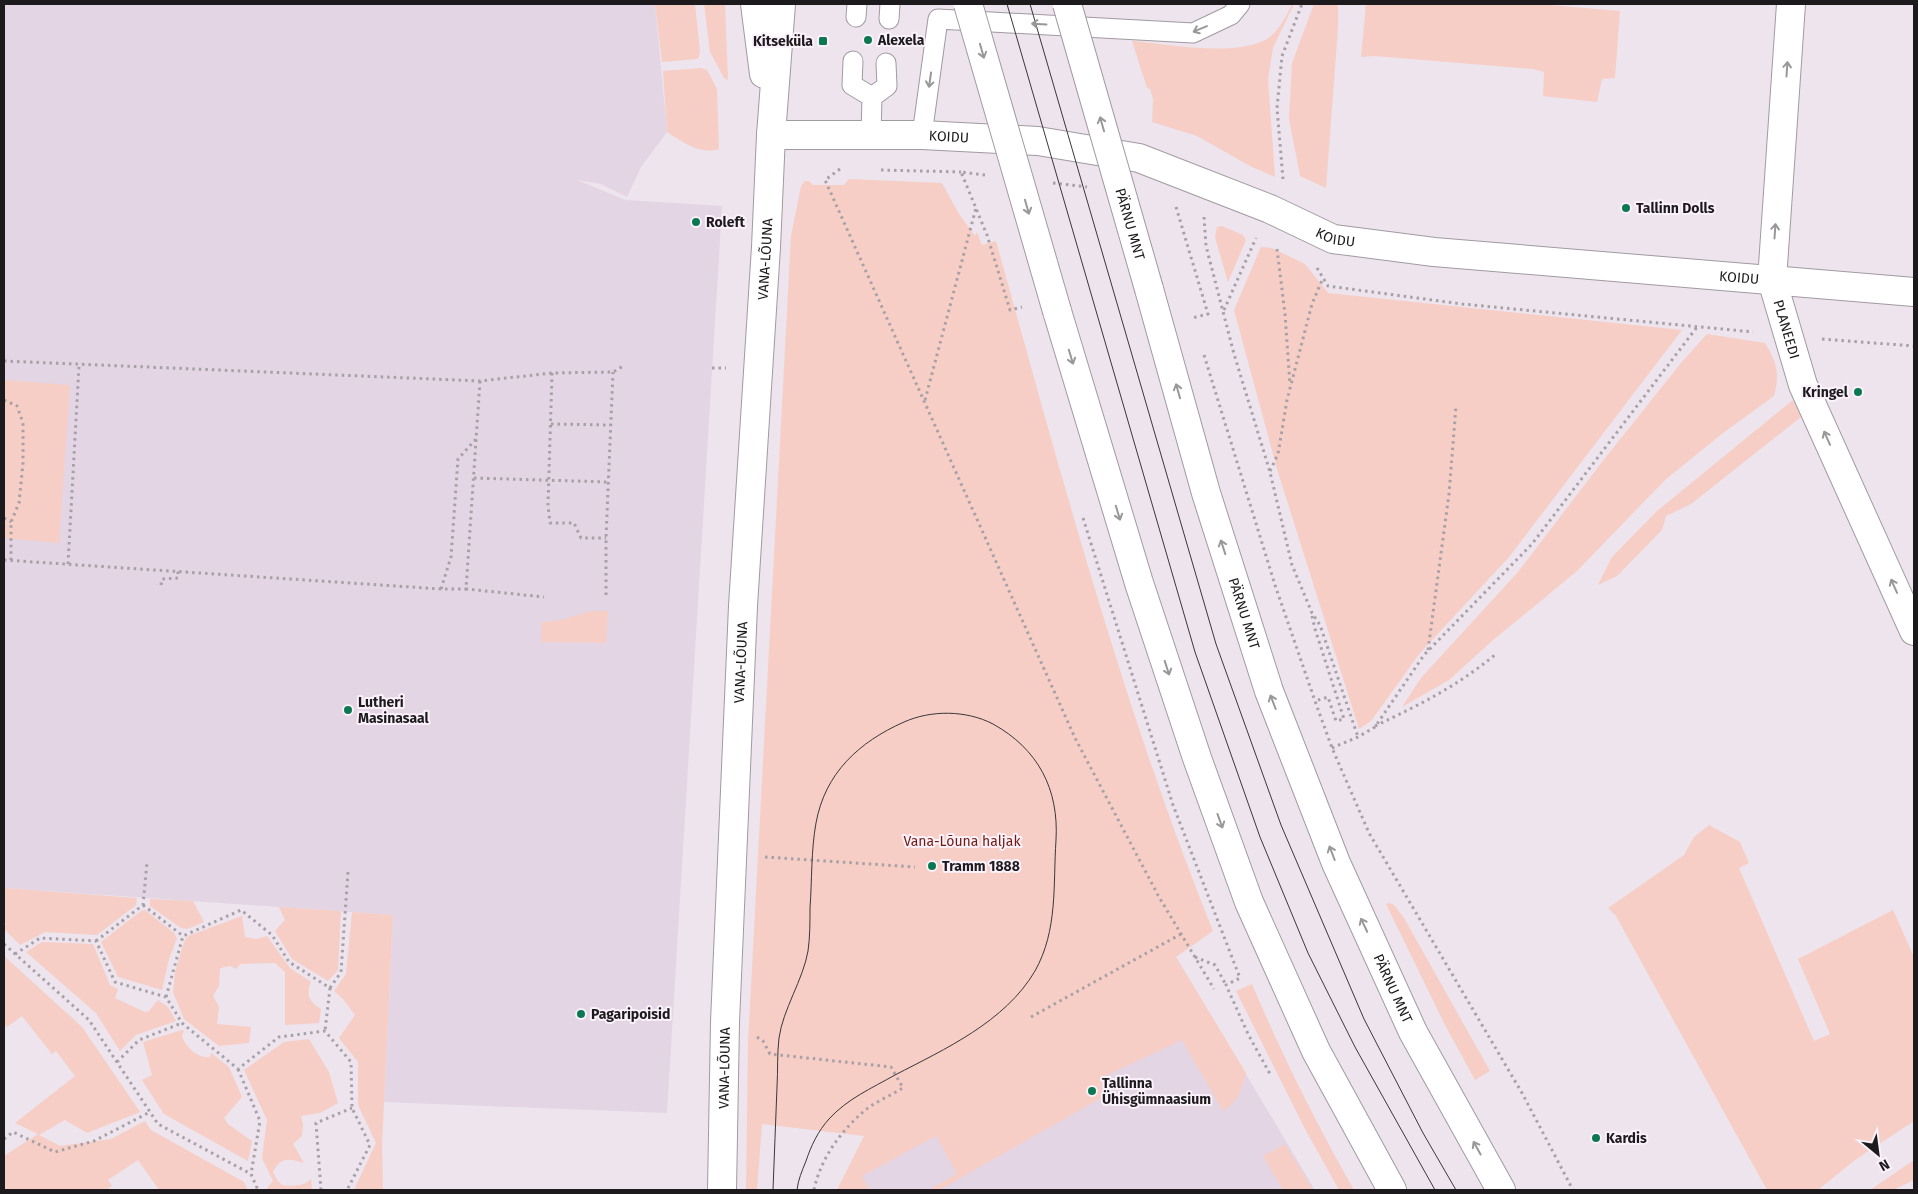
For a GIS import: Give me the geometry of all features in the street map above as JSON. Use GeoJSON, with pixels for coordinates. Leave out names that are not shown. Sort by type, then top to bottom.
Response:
{"type":"FeatureCollection","features":[{"type":"Feature","properties":{"kind":"street","name":"VANA-LÕUNA"},"geometry":{"type":"LineString","coordinates":[[755,4],[771,135]]}},
{"type":"Feature","properties":{"kind":"street","name":"VANA-LÕUNA"},"geometry":{"type":"LineString","coordinates":[[722,1190],[725,1022],[743,596],[766,247],[771,135],[781,4]]}},
{"type":"Feature","properties":{"kind":"street"},"geometry":{"type":"LineString","coordinates":[[968,4],[1057,311],[1145,601],[1197,758],[1249,902],[1316,1051],[1392,1190]]}},
{"type":"Feature","properties":{"kind":"street","name":"PÄRNU MNT"},"geometry":{"type":"LineString","coordinates":[[1067,4],[1206,493],[1269,691],[1336,863],[1413,1032],[1501,1190]]}},
{"type":"Feature","properties":{"kind":"street","name":"PLANEEDI"},"geometry":{"type":"LineString","coordinates":[[1792,4],[1772,280],[1803,385],[1914,631]]}},
{"type":"Feature","properties":{"kind":"street","name":"KOIDU"},"geometry":{"type":"LineString","coordinates":[[771,135],[922,135],[1038,141],[1139,158],[1270,209],[1333,239],[1442,253],[1914,292]]}},
{"type":"Feature","properties":{"kind":"lane"},"geometry":{"type":"LineString","coordinates":[[922,135],[941,11],[1193,33],[1232,15],[1240,4]]}},
{"type":"Feature","properties":{"kind":"lane"},"geometry":{"type":"LineString","coordinates":[[854,61],[852,85],[872,97]]}},
{"type":"Feature","properties":{"kind":"lane"},"geometry":{"type":"LineString","coordinates":[[872,97],[887,86],[886,64]]}},
{"type":"Feature","properties":{"kind":"lane"},"geometry":{"type":"LineString","coordinates":[[871,135],[872,97]]}},
{"type":"Feature","properties":{"kind":"path"},"geometry":{"type":"LineString","coordinates":[[1284,184],[1277,108],[1282,56],[1302,4]]}},
{"type":"Feature","properties":{"kind":"path"},"geometry":{"type":"LineString","coordinates":[[850,169],[840,169],[825,180],[1074,738],[1160,897],[1214,989]]}},
{"type":"Feature","properties":{"kind":"path"},"geometry":{"type":"LineString","coordinates":[[877,170],[961,172]]}},
{"type":"Feature","properties":{"kind":"path"},"geometry":{"type":"LineString","coordinates":[[1176,206],[1208,314],[1192,318]]}},
{"type":"Feature","properties":{"kind":"path"},"geometry":{"type":"LineString","coordinates":[[925,401],[976,208]]}},
{"type":"Feature","properties":{"kind":"path"},"geometry":{"type":"LineString","coordinates":[[1203,209],[1206,246],[1234,354],[1270,472],[1292,565],[1312,613],[1320,625],[1358,737]]}},
{"type":"Feature","properties":{"kind":"path"},"geometry":{"type":"LineString","coordinates":[[1223,312],[1258,233]]}},
{"type":"Feature","properties":{"kind":"path"},"geometry":{"type":"LineString","coordinates":[[987,234],[1010,310],[1023,307]]}},
{"type":"Feature","properties":{"kind":"path"},"geometry":{"type":"LineString","coordinates":[[1284,248],[1277,243],[1285,314],[1290,388]]}},
{"type":"Feature","properties":{"kind":"path"},"geometry":{"type":"LineString","coordinates":[[1315,264],[1328,286],[1462,304],[1788,336],[1914,346]]}},
{"type":"Feature","properties":{"kind":"path"},"geometry":{"type":"LineString","coordinates":[[1270,472],[1278,454],[1287,400],[1312,304],[1323,277]]}},
{"type":"Feature","properties":{"kind":"path"},"geometry":{"type":"LineString","coordinates":[[1190,309],[1195,327]]}},
{"type":"Feature","properties":{"kind":"path"},"geometry":{"type":"LineString","coordinates":[[1374,726],[1428,651],[1532,544],[1697,326]]}},
{"type":"Feature","properties":{"kind":"path"},"geometry":{"type":"LineString","coordinates":[[1201,346],[1276,585],[1315,701],[1332,748],[1369,834],[1522,1093],[1573,1190]]}},
{"type":"Feature","properties":{"kind":"path"},"geometry":{"type":"LineString","coordinates":[[4,361],[79,366],[480,381],[552,374],[613,372],[625,365]]}},
{"type":"Feature","properties":{"kind":"path"},"geometry":{"type":"LineString","coordinates":[[68,564],[79,366]]}},
{"type":"Feature","properties":{"kind":"path"},"geometry":{"type":"LineString","coordinates":[[606,595],[606,538],[613,372]]}},
{"type":"Feature","properties":{"kind":"path"},"geometry":{"type":"LineString","coordinates":[[552,374],[548,505],[550,523],[574,523],[581,538],[606,538]]}},
{"type":"Feature","properties":{"kind":"path"},"geometry":{"type":"LineString","coordinates":[[466,589],[480,381]]}},
{"type":"Feature","properties":{"kind":"path"},"geometry":{"type":"LineString","coordinates":[[4,400],[17,406],[23,422],[23,463],[19,503],[11,522],[11,560]]}},
{"type":"Feature","properties":{"kind":"path"},"geometry":{"type":"LineString","coordinates":[[1428,651],[1449,494],[1456,406]]}},
{"type":"Feature","properties":{"kind":"path"},"geometry":{"type":"LineString","coordinates":[[551,424],[610,425]]}},
{"type":"Feature","properties":{"kind":"path"},"geometry":{"type":"LineString","coordinates":[[441,589],[452,557],[458,459],[476,438]]}},
{"type":"Feature","properties":{"kind":"path"},"geometry":{"type":"LineString","coordinates":[[474,478],[608,482]]}},
{"type":"Feature","properties":{"kind":"path"},"geometry":{"type":"LineString","coordinates":[[4,518],[11,522]]}},
{"type":"Feature","properties":{"kind":"path"},"geometry":{"type":"LineString","coordinates":[[4,560],[441,589],[466,589],[544,597]]}},
{"type":"Feature","properties":{"kind":"path"},"geometry":{"type":"LineString","coordinates":[[161,585],[162,578],[178,578],[178,572]]}},
{"type":"Feature","properties":{"kind":"path"},"geometry":{"type":"LineString","coordinates":[[1312,613],[1315,629],[1344,719],[1336,721],[1328,697],[1315,701]]}},
{"type":"Feature","properties":{"kind":"path"},"geometry":{"type":"LineString","coordinates":[[1332,748],[1358,737],[1374,726],[1440,695],[1472,674],[1496,654]]}},
{"type":"Feature","properties":{"kind":"path"},"geometry":{"type":"LineString","coordinates":[[732,854],[914,867]]}},
{"type":"Feature","properties":{"kind":"path"},"geometry":{"type":"LineString","coordinates":[[15,954],[40,938],[96,941],[143,905],[147,862]]}},
{"type":"Feature","properties":{"kind":"path"},"geometry":{"type":"LineString","coordinates":[[347,1190],[370,1145],[352,1108],[351,1062],[325,1032],[330,988],[342,972],[348,872]]}},
{"type":"Feature","properties":{"kind":"path"},"geometry":{"type":"LineString","coordinates":[[143,905],[183,936]]}},
{"type":"Feature","properties":{"kind":"path"},"geometry":{"type":"LineString","coordinates":[[166,997],[183,936],[240,910],[272,935],[289,962],[330,988]]}},
{"type":"Feature","properties":{"kind":"path"},"geometry":{"type":"LineString","coordinates":[[1031,1017],[1181,934]]}},
{"type":"Feature","properties":{"kind":"path"},"geometry":{"type":"LineString","coordinates":[[96,941],[115,982],[166,997],[182,1023],[238,1069],[260,1121],[251,1174],[258,1190]]}},
{"type":"Feature","properties":{"kind":"path"},"geometry":{"type":"LineString","coordinates":[[4,944],[89,1020],[158,1124],[251,1174]]}},
{"type":"Feature","properties":{"kind":"path"},"geometry":{"type":"LineString","coordinates":[[1226,985],[1240,978],[1229,950]]}},
{"type":"Feature","properties":{"kind":"path"},"geometry":{"type":"LineString","coordinates":[[1195,957],[1216,965],[1248,1034],[1270,1074]]}},
{"type":"Feature","properties":{"kind":"path"},"geometry":{"type":"LineString","coordinates":[[725,1022],[749,1031],[763,1041],[770,1054],[891,1068],[903,1088],[864,1111],[844,1131],[824,1159],[814,1190]]}},
{"type":"Feature","properties":{"kind":"path"},"geometry":{"type":"LineString","coordinates":[[117,1062],[139,1040],[182,1023]]}},
{"type":"Feature","properties":{"kind":"path"},"geometry":{"type":"LineString","coordinates":[[238,1069],[279,1037],[325,1032]]}},
{"type":"Feature","properties":{"kind":"path"},"geometry":{"type":"LineString","coordinates":[[321,1190],[316,1123],[352,1108]]}},
{"type":"Feature","properties":{"kind":"path"},"geometry":{"type":"LineString","coordinates":[[4,1139],[12,1132],[55,1152],[94,1141],[150,1112]]}},
{"type":"Feature","properties":{"kind":"shaded area"},"geometry":{"type":"Polygon","coordinates":[[[4,4],[655,4],[667,132],[641,167],[627,197],[601,184],[577,180],[625,200],[722,206],[667,1113],[384,1102],[393,915],[4,888],[4,4]]]}},
{"type":"Feature","properties":{"kind":"shaded area","name":"Tallinna Ühisgümnaasium"},"geometry":{"type":"Polygon","coordinates":[[[1176,957],[1315,1190],[837,1190],[1176,957]]]}},
{"type":"Feature","properties":{"kind":"green space"},"geometry":{"type":"Polygon","coordinates":[[[655,4],[695,4],[700,51],[697,59],[662,62],[655,4]]]}},
{"type":"Feature","properties":{"kind":"green space"},"geometry":{"type":"Polygon","coordinates":[[[704,4],[725,4],[728,80],[724,78],[710,52],[704,4]]]}},
{"type":"Feature","properties":{"kind":"green space"},"geometry":{"type":"Polygon","coordinates":[[[1292,4],[1294,4],[1273,48],[1268,79],[1275,177],[1250,166],[1197,136],[1152,122],[1153,99],[1150,89],[1147,88],[1132,41],[1218,49],[1251,45],[1265,40],[1278,29],[1292,4]]]}},
{"type":"Feature","properties":{"kind":"green space"},"geometry":{"type":"Polygon","coordinates":[[[1314,4],[1338,4],[1338,28],[1326,188],[1300,176],[1289,119],[1292,63],[1314,4]]]}},
{"type":"Feature","properties":{"kind":"green space"},"geometry":{"type":"Polygon","coordinates":[[[1366,4],[1538,4],[1620,11],[1615,78],[1602,79],[1597,102],[1543,96],[1544,72],[1533,69],[1375,56],[1361,57],[1366,4]]]}},
{"type":"Feature","properties":{"kind":"green space"},"geometry":{"type":"Polygon","coordinates":[[[701,68],[707,70],[717,89],[719,149],[698,149],[667,132],[663,71],[701,68]]]}},
{"type":"Feature","properties":{"kind":"green space","name":"Vana-Lõuna haljak"},"geometry":{"type":"Polygon","coordinates":[[[849,179],[942,183],[959,214],[975,236],[977,232],[982,245],[996,241],[1069,503],[1122,676],[1150,762],[1213,931],[1176,957],[1246,1073],[1238,1095],[1232,1104],[1223,1111],[1182,1040],[1101,1078],[1103,1097],[939,1190],[928,1190],[957,1174],[936,1136],[862,1176],[870,1190],[837,1190],[864,1136],[762,1124],[757,1190],[746,1190],[748,1043],[791,236],[801,186],[805,181],[809,181],[813,185],[844,185],[849,179]]]}},
{"type":"Feature","properties":{"kind":"green space"},"geometry":{"type":"Polygon","coordinates":[[[1222,226],[1243,235],[1246,240],[1228,282],[1215,237],[1217,227],[1222,226]]]}},
{"type":"Feature","properties":{"kind":"green space"},"geometry":{"type":"Polygon","coordinates":[[[1261,247],[1272,248],[1305,264],[1328,293],[1682,330],[1509,557],[1420,653],[1371,721],[1359,729],[1277,469],[1234,310],[1261,247]]]}},
{"type":"Feature","properties":{"kind":"green space"},"geometry":{"type":"Polygon","coordinates":[[[1707,334],[1765,343],[1775,362],[1777,381],[1774,396],[1723,433],[1665,480],[1577,571],[1492,641],[1449,680],[1402,707],[1421,678],[1518,572],[1602,462],[1681,363],[1707,334]]]}},
{"type":"Feature","properties":{"kind":"green space"},"geometry":{"type":"Polygon","coordinates":[[[4,380],[70,385],[59,543],[4,538],[4,380]]]}},
{"type":"Feature","properties":{"kind":"green space"},"geometry":{"type":"Polygon","coordinates":[[[1793,400],[1801,417],[1691,504],[1666,516],[1662,530],[1617,576],[1598,585],[1612,557],[1657,511],[1793,400]]]}},
{"type":"Feature","properties":{"kind":"green space"},"geometry":{"type":"Polygon","coordinates":[[[591,611],[608,611],[606,643],[541,642],[542,622],[561,620],[591,611]]]}},
{"type":"Feature","properties":{"kind":"green space"},"geometry":{"type":"Polygon","coordinates":[[[1709,825],[1740,842],[1749,863],[1739,868],[1814,1041],[1830,1034],[1798,959],[1893,910],[1914,957],[1914,1121],[1855,1160],[1818,1190],[1767,1190],[1616,916],[1608,908],[1684,855],[1694,837],[1709,825]]]}},
{"type":"Feature","properties":{"kind":"green space"},"geometry":{"type":"Polygon","coordinates":[[[4,888],[137,898],[136,905],[97,935],[45,932],[20,945],[4,929],[6,924],[4,921],[4,888]]]}},
{"type":"Feature","properties":{"kind":"green space"},"geometry":{"type":"Polygon","coordinates":[[[150,899],[193,901],[204,922],[187,929],[181,928],[150,906],[150,899]]]}},
{"type":"Feature","properties":{"kind":"green space"},"geometry":{"type":"Polygon","coordinates":[[[1386,904],[1394,905],[1404,918],[1490,1071],[1475,1080],[1445,1025],[1386,904]]]}},
{"type":"Feature","properties":{"kind":"green space"},"geometry":{"type":"Polygon","coordinates":[[[279,907],[341,911],[338,970],[328,981],[292,959],[275,931],[285,920],[279,907]]]}},
{"type":"Feature","properties":{"kind":"green space"},"geometry":{"type":"Polygon","coordinates":[[[145,910],[174,933],[177,938],[169,959],[162,990],[118,977],[101,942],[141,911],[145,910]]]}},
{"type":"Feature","properties":{"kind":"green space"},"geometry":{"type":"Polygon","coordinates":[[[352,912],[393,915],[382,1145],[383,1190],[354,1190],[376,1143],[358,1105],[358,1062],[339,1038],[355,1015],[344,1000],[334,991],[346,974],[352,912]]]}},
{"type":"Feature","properties":{"kind":"green space"},"geometry":{"type":"Polygon","coordinates":[[[242,916],[245,937],[256,939],[267,936],[290,968],[311,982],[308,990],[311,1001],[321,1009],[319,1023],[285,1025],[285,972],[275,963],[240,964],[236,969],[230,966],[220,968],[219,986],[213,996],[219,1007],[217,1024],[251,1027],[249,1043],[219,1046],[184,1019],[173,992],[175,972],[184,942],[188,936],[242,916]]]}},
{"type":"Feature","properties":{"kind":"green space"},"geometry":{"type":"Polygon","coordinates":[[[42,942],[93,944],[110,985],[118,989],[115,998],[145,1012],[149,1011],[158,1000],[168,1007],[176,1021],[136,1035],[120,1051],[96,1013],[26,952],[42,942]]]}},
{"type":"Feature","properties":{"kind":"green space"},"geometry":{"type":"Polygon","coordinates":[[[4,956],[82,1027],[140,1112],[87,1133],[65,1120],[39,1135],[60,1146],[111,1139],[145,1121],[151,1130],[244,1182],[248,1190],[159,1190],[138,1160],[108,1180],[112,1186],[106,1190],[4,1190],[4,1156],[38,1134],[15,1123],[75,1076],[56,1051],[52,1054],[22,1016],[7,1027],[4,1023],[4,956]]]}},
{"type":"Feature","properties":{"kind":"green space"},"geometry":{"type":"Polygon","coordinates":[[[1252,984],[1300,1088],[1354,1190],[1339,1190],[1305,1129],[1236,991],[1252,984]]]}},
{"type":"Feature","properties":{"kind":"green space"},"geometry":{"type":"Polygon","coordinates":[[[184,1031],[183,1039],[192,1051],[205,1057],[210,1057],[211,1053],[229,1067],[242,1097],[224,1118],[228,1124],[252,1141],[248,1161],[164,1114],[142,1080],[152,1075],[143,1042],[184,1031]]]}},
{"type":"Feature","properties":{"kind":"green space"},"geometry":{"type":"Polygon","coordinates":[[[309,1039],[329,1072],[338,1103],[320,1113],[301,1116],[303,1124],[302,1136],[293,1144],[304,1163],[294,1160],[282,1161],[273,1172],[282,1185],[301,1185],[311,1179],[312,1190],[269,1190],[267,1188],[273,1181],[262,1158],[267,1120],[244,1070],[284,1042],[309,1039]]]}},
{"type":"Feature","properties":{"kind":"green space"},"geometry":{"type":"Polygon","coordinates":[[[1285,1144],[1313,1190],[1283,1190],[1263,1156],[1285,1144]]]}},
{"type":"Feature","properties":{"kind":"green space"},"geometry":{"type":"Polygon","coordinates":[[[1914,1160],[1914,1180],[1893,1190],[1870,1190],[1914,1160]]]}},
{"type":"Feature","properties":{"kind":"tram line"},"geometry":{"type":"LineString","coordinates":[[1007,4],[1195,652],[1260,837],[1308,953],[1355,1047],[1435,1190]]}},
{"type":"Feature","properties":{"kind":"tram line"},"geometry":{"type":"LineString","coordinates":[[1030,4],[1216,644],[1281,825],[1364,1019],[1423,1133],[1456,1190]]}},
{"type":"Feature","properties":{"kind":"tram line"},"geometry":{"type":"LineString","coordinates":[[773,1190],[779,1038],[781,1027],[802,973],[808,951],[814,833],[827,789],[846,761],[873,739],[904,722],[926,715],[948,713],[983,719],[1009,734],[1034,758],[1043,772],[1049,787],[1054,804],[1056,840],[1053,907],[1048,940],[1035,971],[1008,1005],[991,1019],[934,1055],[860,1094],[836,1112],[815,1139],[800,1176],[797,1190]]}},
{"type":"Feature","properties":{"kind":"place","name":"Alexela"},"geometry":{"type":"Point","coordinates":[868,40]}},
{"type":"Feature","properties":{"kind":"place","name":"Kitseküla"},"geometry":{"type":"Point","coordinates":[823,41]}},
{"type":"Feature","properties":{"kind":"place","name":"Tallinn Dolls"},"geometry":{"type":"Point","coordinates":[1626,208]}},
{"type":"Feature","properties":{"kind":"place","name":"Roleft"},"geometry":{"type":"Point","coordinates":[696,222]}},
{"type":"Feature","properties":{"kind":"place","name":"Kringel"},"geometry":{"type":"Point","coordinates":[1858,392]}},
{"type":"Feature","properties":{"kind":"place","name":"Lutheri Masinasaal"},"geometry":{"type":"Point","coordinates":[348,710]}},
{"type":"Feature","properties":{"kind":"place","name":"Tramm 1888"},"geometry":{"type":"Point","coordinates":[932,866]}},
{"type":"Feature","properties":{"kind":"place","name":"Pagaripoisid"},"geometry":{"type":"Point","coordinates":[581,1014]}},
{"type":"Feature","properties":{"kind":"place","name":"Tallinna Ühisgümnaasium"},"geometry":{"type":"Point","coordinates":[1092,1091]}},
{"type":"Feature","properties":{"kind":"place","name":"Kardis"},"geometry":{"type":"Point","coordinates":[1596,1138]}}]}
